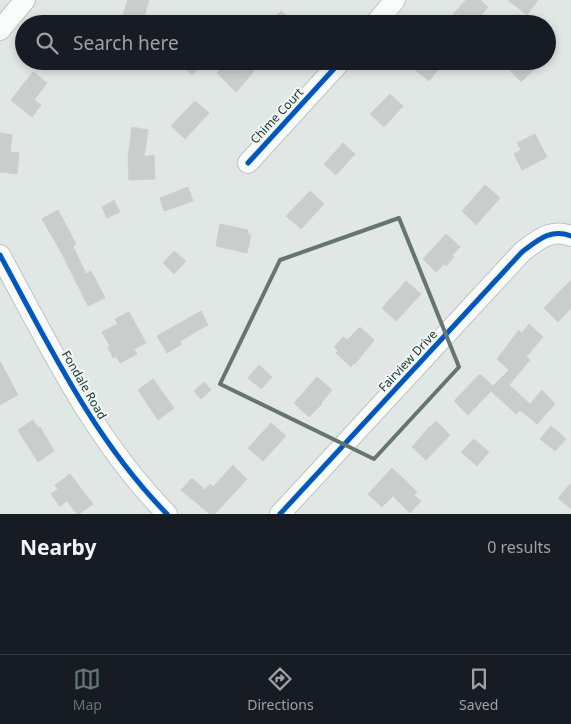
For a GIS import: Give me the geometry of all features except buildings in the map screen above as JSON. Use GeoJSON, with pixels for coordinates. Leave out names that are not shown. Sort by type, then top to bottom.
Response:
{"type":"FeatureCollection","features":[{"type":"Feature","properties":{"kind":"street"},"geometry":{"type":"LineString","coordinates":[[0,30],[25,0]]}},
{"type":"Feature","properties":{"kind":"street"},"geometry":{"type":"LineString","coordinates":[[382,15],[395,0]]}},
{"type":"Feature","properties":{"kind":"street","name":"Chime Court"},"geometry":{"type":"LineString","coordinates":[[248,163],[333,70]]}},
{"type":"Feature","properties":{"kind":"street","name":"Fairview Drive"},"geometry":{"type":"LineString","coordinates":[[280,514],[517,258],[542,236],[564,234]]}},
{"type":"Feature","properties":{"kind":"street","name":"Fondale Road"},"geometry":{"type":"LineString","coordinates":[[0,255],[56,358],[102,435],[126,469],[167,514]]}},
{"type":"Feature","properties":{"kind":"highlighted area"},"geometry":{"type":"Polygon","coordinates":[[[399,218],[459,367],[374,459],[220,384],[280,260],[399,218]]]}},
{"type":"Feature","properties":{"kind":"cycle path"},"geometry":{"type":"LineString","coordinates":[[248,163],[333,70]]}},
{"type":"Feature","properties":{"kind":"cycle path"},"geometry":{"type":"LineString","coordinates":[[280,514],[522,252],[551,234],[557,233],[571,236]]}},
{"type":"Feature","properties":{"kind":"cycle path"},"geometry":{"type":"LineString","coordinates":[[0,255],[55,357],[95,423],[117,455],[167,514]]}}]}
